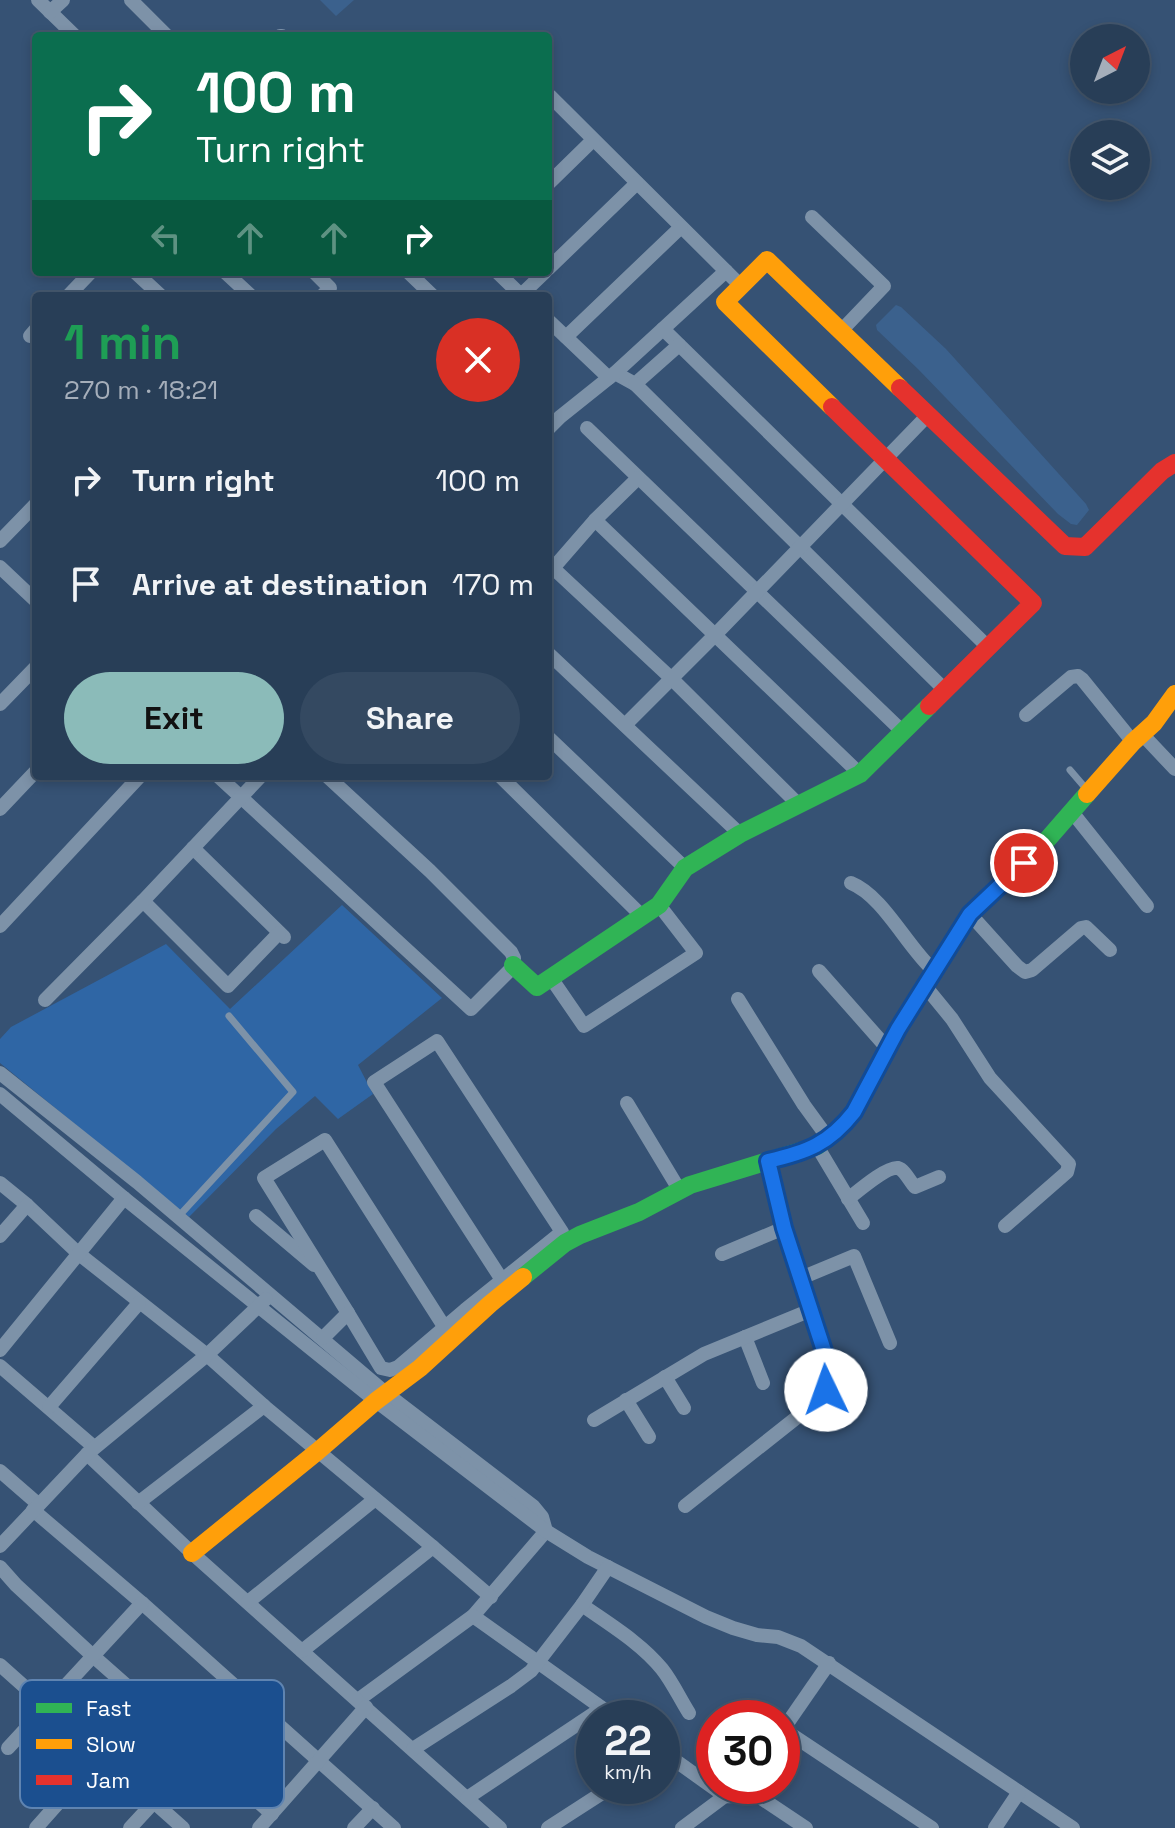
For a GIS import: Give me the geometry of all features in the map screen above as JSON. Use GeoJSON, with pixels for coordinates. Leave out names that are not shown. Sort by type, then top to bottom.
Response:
{"type":"FeatureCollection","features":[{"type":"Feature","properties":{"kind":"street"},"geometry":{"type":"LineString","coordinates":[[38,0],[71,32]]}},
{"type":"Feature","properties":{"kind":"street"},"geometry":{"type":"LineString","coordinates":[[50,12],[63,0]]}},
{"type":"Feature","properties":{"kind":"street"},"geometry":{"type":"LineString","coordinates":[[131,0],[163,32]]}},
{"type":"Feature","properties":{"kind":"street"},"geometry":{"type":"LineString","coordinates":[[552,98],[741,286]]}},
{"type":"Feature","properties":{"kind":"street"},"geometry":{"type":"LineString","coordinates":[[552,180],[593,140]]}},
{"type":"Feature","properties":{"kind":"street"},"geometry":{"type":"LineString","coordinates":[[552,264],[637,183]]}},
{"type":"Feature","properties":{"kind":"street"},"geometry":{"type":"LineString","coordinates":[[812,217],[884,286],[841,331]]}},
{"type":"Feature","properties":{"kind":"street"},"geometry":{"type":"LineString","coordinates":[[566,337],[681,227]]}},
{"type":"Feature","properties":{"kind":"street"},"geometry":{"type":"LineString","coordinates":[[513,965],[537,987],[659,905],[685,868],[740,834],[860,774],[1033,603],[725,302],[767,260],[1065,546],[1085,547],[1162,471],[1175,463]]}},
{"type":"Feature","properties":{"kind":"street"},"geometry":{"type":"LineString","coordinates":[[552,425],[726,271]]}},
{"type":"Feature","properties":{"kind":"street"},"geometry":{"type":"LineString","coordinates":[[72,292],[87,276]]}},
{"type":"Feature","properties":{"kind":"street"},"geometry":{"type":"LineString","coordinates":[[139,276],[154,292]]}},
{"type":"Feature","properties":{"kind":"street"},"geometry":{"type":"LineString","coordinates":[[229,276],[247,292]]}},
{"type":"Feature","properties":{"kind":"street"},"geometry":{"type":"LineString","coordinates":[[318,276],[330,288],[326,292]]}},
{"type":"Feature","properties":{"kind":"street"},"geometry":{"type":"LineString","coordinates":[[412,276],[429,292]]}},
{"type":"Feature","properties":{"kind":"street"},"geometry":{"type":"LineString","coordinates":[[501,276],[518,292]]}},
{"type":"Feature","properties":{"kind":"street"},"geometry":{"type":"LineString","coordinates":[[526,292],[540,276]]}},
{"type":"Feature","properties":{"kind":"street"},"geometry":{"type":"LineString","coordinates":[[552,324],[612,375],[635,384],[945,690]]}},
{"type":"Feature","properties":{"kind":"street"},"geometry":{"type":"LineString","coordinates":[[663,329],[988,647]]}},
{"type":"Feature","properties":{"kind":"street"},"geometry":{"type":"LineString","coordinates":[[635,384],[679,345]]}},
{"type":"Feature","properties":{"kind":"street"},"geometry":{"type":"LineString","coordinates":[[552,410],[560,417]]}},
{"type":"Feature","properties":{"kind":"street"},"geometry":{"type":"LineString","coordinates":[[625,725],[928,415]]}},
{"type":"Feature","properties":{"kind":"street"},"geometry":{"type":"LineString","coordinates":[[587,428],[903,732]]}},
{"type":"Feature","properties":{"kind":"street"},"geometry":{"type":"LineString","coordinates":[[552,569],[638,478]]}},
{"type":"Feature","properties":{"kind":"street"},"geometry":{"type":"LineString","coordinates":[[0,541],[32,508]]}},
{"type":"Feature","properties":{"kind":"street"},"geometry":{"type":"LineString","coordinates":[[595,520],[860,774]]}},
{"type":"Feature","properties":{"kind":"street"},"geometry":{"type":"LineString","coordinates":[[0,567],[32,597]]}},
{"type":"Feature","properties":{"kind":"street"},"geometry":{"type":"LineString","coordinates":[[552,573],[672,679],[799,805]]}},
{"type":"Feature","properties":{"kind":"street"},"geometry":{"type":"LineString","coordinates":[[552,657],[740,834]]}},
{"type":"Feature","properties":{"kind":"street"},"geometry":{"type":"LineString","coordinates":[[0,704],[32,671]]}},
{"type":"Feature","properties":{"kind":"street"},"geometry":{"type":"LineString","coordinates":[[1026,715],[1076,676],[1138,738],[1175,769]]}},
{"type":"Feature","properties":{"kind":"street"},"geometry":{"type":"LineString","coordinates":[[192,1553],[420,1368],[490,1304],[565,1243],[712,1177],[822,1142],[846,1122],[929,978],[970,914],[1040,848],[1154,723],[1175,694]]}},
{"type":"Feature","properties":{"kind":"street"},"geometry":{"type":"LineString","coordinates":[[552,741],[685,868]]}},
{"type":"Feature","properties":{"kind":"street"},"geometry":{"type":"LineString","coordinates":[[0,809],[32,775]]}},
{"type":"Feature","properties":{"kind":"street"},"geometry":{"type":"LineString","coordinates":[[0,926],[136,780]]}},
{"type":"Feature","properties":{"kind":"street"},"geometry":{"type":"LineString","coordinates":[[222,780],[471,1009],[510,970],[514,958],[511,952],[430,871],[331,780]]}},
{"type":"Feature","properties":{"kind":"street"},"geometry":{"type":"LineString","coordinates":[[45,1000],[257,780]]}},
{"type":"Feature","properties":{"kind":"street"},"geometry":{"type":"LineString","coordinates":[[504,780],[642,916]]}},
{"type":"Feature","properties":{"kind":"street"},"geometry":{"type":"LineString","coordinates":[[1072,812],[1147,906]]}},
{"type":"Feature","properties":{"kind":"street"},"geometry":{"type":"LineString","coordinates":[[143,901],[228,986],[282,936],[193,848]]}},
{"type":"Feature","properties":{"kind":"street"},"geometry":{"type":"LineString","coordinates":[[851,883],[873,896],[912,949],[990,1078],[1069,1164],[1067,1172],[1005,1226]]}},
{"type":"Feature","properties":{"kind":"street"},"geometry":{"type":"LineString","coordinates":[[551,978],[584,1026],[696,953],[659,905]]}},
{"type":"Feature","properties":{"kind":"street"},"geometry":{"type":"LineString","coordinates":[[970,914],[1025,972],[1032,970],[1081,928],[1091,929],[1110,950]]}},
{"type":"Feature","properties":{"kind":"street"},"geometry":{"type":"LineString","coordinates":[[819,971],[888,1049]]}},
{"type":"Feature","properties":{"kind":"street"},"geometry":{"type":"LineString","coordinates":[[738,999],[804,1105],[848,1199],[863,1223]]}},
{"type":"Feature","properties":{"kind":"street"},"geometry":{"type":"LineString","coordinates":[[445,1328],[325,1140],[264,1178],[381,1368],[390,1370],[398,1367],[562,1232],[437,1041],[374,1082],[502,1280]]}},
{"type":"Feature","properties":{"kind":"street"},"geometry":{"type":"LineString","coordinates":[[0,1073],[178,1217],[265,1300],[382,1398],[533,1506],[542,1517],[546,1531],[706,1617],[733,1628],[778,1637],[801,1646],[1073,1828]]}},
{"type":"Feature","properties":{"kind":"street"},"geometry":{"type":"LineString","coordinates":[[0,1094],[124,1198],[323,1338],[382,1398]]}},
{"type":"Feature","properties":{"kind":"street"},"geometry":{"type":"LineString","coordinates":[[627,1103],[680,1191]]}},
{"type":"Feature","properties":{"kind":"street"},"geometry":{"type":"LineString","coordinates":[[685,1506],[822,1397],[829,1380],[829,1370],[784,1228],[768,1161]]}},
{"type":"Feature","properties":{"kind":"street"},"geometry":{"type":"LineString","coordinates":[[848,1199],[892,1169],[902,1170],[915,1187],[939,1177]]}},
{"type":"Feature","properties":{"kind":"street"},"geometry":{"type":"LineString","coordinates":[[0,1183],[79,1254],[207,1355],[491,1597]]}},
{"type":"Feature","properties":{"kind":"street"},"geometry":{"type":"LineString","coordinates":[[0,1350],[124,1198]]}},
{"type":"Feature","properties":{"kind":"street"},"geometry":{"type":"LineString","coordinates":[[0,1236],[27,1205]]}},
{"type":"Feature","properties":{"kind":"street"},"geometry":{"type":"LineString","coordinates":[[256,1216],[325,1274]]}},
{"type":"Feature","properties":{"kind":"street"},"geometry":{"type":"LineString","coordinates":[[722,1254],[784,1228]]}},
{"type":"Feature","properties":{"kind":"street"},"geometry":{"type":"LineString","coordinates":[[801,1278],[854,1256],[890,1343]]}},
{"type":"Feature","properties":{"kind":"street"},"geometry":{"type":"LineString","coordinates":[[0,1546],[90,1450],[207,1355],[265,1300]]}},
{"type":"Feature","properties":{"kind":"street"},"geometry":{"type":"LineString","coordinates":[[49,1407],[139,1303]]}},
{"type":"Feature","properties":{"kind":"street"},"geometry":{"type":"LineString","coordinates":[[594,1420],[704,1354],[811,1310]]}},
{"type":"Feature","properties":{"kind":"street"},"geometry":{"type":"LineString","coordinates":[[323,1338],[348,1313]]}},
{"type":"Feature","properties":{"kind":"street"},"geometry":{"type":"LineString","coordinates":[[745,1337],[763,1383]]}},
{"type":"Feature","properties":{"kind":"street"},"geometry":{"type":"LineString","coordinates":[[0,1366],[49,1407],[138,1503],[192,1553],[500,1828]]}},
{"type":"Feature","properties":{"kind":"street"},"geometry":{"type":"LineString","coordinates":[[665,1377],[684,1408]]}},
{"type":"Feature","properties":{"kind":"street"},"geometry":{"type":"LineString","coordinates":[[626,1400],[649,1437]]}},
{"type":"Feature","properties":{"kind":"street"},"geometry":{"type":"LineString","coordinates":[[138,1503],[264,1406]]}},
{"type":"Feature","properties":{"kind":"street"},"geometry":{"type":"LineString","coordinates":[[0,1471],[229,1680]]}},
{"type":"Feature","properties":{"kind":"street"},"geometry":{"type":"LineString","coordinates":[[248,1602],[374,1500]]}},
{"type":"Feature","properties":{"kind":"street"},"geometry":{"type":"LineString","coordinates":[[284,1800],[362,1704],[473,1616],[546,1531]]}},
{"type":"Feature","properties":{"kind":"street"},"geometry":{"type":"LineString","coordinates":[[302,1651],[433,1547]]}},
{"type":"Feature","properties":{"kind":"street"},"geometry":{"type":"LineString","coordinates":[[0,1567],[120,1680]]}},
{"type":"Feature","properties":{"kind":"street"},"geometry":{"type":"LineString","coordinates":[[413,1749],[531,1671],[608,1567]]}},
{"type":"Feature","properties":{"kind":"street"},"geometry":{"type":"LineString","coordinates":[[71,1680],[142,1603]]}},
{"type":"Feature","properties":{"kind":"street"},"geometry":{"type":"LineString","coordinates":[[582,1605],[654,1660],[689,1713]]}},
{"type":"Feature","properties":{"kind":"street"},"geometry":{"type":"LineString","coordinates":[[473,1616],[591,1700]]}},
{"type":"Feature","properties":{"kind":"street"},"geometry":{"type":"LineString","coordinates":[[800,1704],[829,1663]]}},
{"type":"Feature","properties":{"kind":"street"},"geometry":{"type":"LineString","coordinates":[[0,1665],[20,1683]]}},
{"type":"Feature","properties":{"kind":"street"},"geometry":{"type":"LineString","coordinates":[[467,1798],[576,1725]]}},
{"type":"Feature","properties":{"kind":"street"},"geometry":{"type":"LineString","coordinates":[[284,1729],[394,1828]]}},
{"type":"Feature","properties":{"kind":"street"},"geometry":{"type":"LineString","coordinates":[[8,1748],[20,1735]]}},
{"type":"Feature","properties":{"kind":"street"},"geometry":{"type":"LineString","coordinates":[[800,1742],[932,1828]]}},
{"type":"Feature","properties":{"kind":"street"},"geometry":{"type":"LineString","coordinates":[[995,1828],[1019,1792]]}},
{"type":"Feature","properties":{"kind":"street"},"geometry":{"type":"LineString","coordinates":[[548,1828],[585,1804]]}},
{"type":"Feature","properties":{"kind":"street"},"geometry":{"type":"LineString","coordinates":[[685,1827],[715,1804]]}},
{"type":"Feature","properties":{"kind":"street"},"geometry":{"type":"LineString","coordinates":[[771,1804],[806,1828]]}},
{"type":"Feature","properties":{"kind":"street"},"geometry":{"type":"LineString","coordinates":[[36,1828],[54,1808]]}},
{"type":"Feature","properties":{"kind":"street"},"geometry":{"type":"LineString","coordinates":[[130,1828],[148,1808]]}},
{"type":"Feature","properties":{"kind":"street"},"geometry":{"type":"LineString","coordinates":[[161,1808],[183,1828]]}},
{"type":"Feature","properties":{"kind":"street"},"geometry":{"type":"LineString","coordinates":[[265,1808],[272,1814]]}},
{"type":"Feature","properties":{"kind":"street"},"geometry":{"type":"LineString","coordinates":[[259,1828],[277,1808]]}},
{"type":"Feature","properties":{"kind":"street"},"geometry":{"type":"LineString","coordinates":[[354,1828],[373,1808]]}},
{"type":"Feature","properties":{"kind":"lane"},"geometry":{"type":"LineString","coordinates":[[1070,770],[1090,792]]}},
{"type":"Feature","properties":{"kind":"lane"},"geometry":{"type":"LineString","coordinates":[[178,1217],[293,1092],[229,1016]]}},
{"type":"Feature","properties":{"kind":"shaded area"},"geometry":{"type":"Polygon","coordinates":[[[320,0],[354,0],[336,16],[320,0]]]}},
{"type":"Feature","properties":{"kind":"shaded area"},"geometry":{"type":"Polygon","coordinates":[[[896,305],[946,349],[1086,504],[1089,510],[1077,525],[1058,514],[877,330],[876,325],[896,305]]]}},
{"type":"Feature","properties":{"kind":"shaded area"},"geometry":{"type":"Polygon","coordinates":[[[342,905],[442,998],[358,1065],[373,1094],[338,1119],[315,1096],[276,1129],[189,1217],[0,1063],[0,1039],[11,1027],[166,944],[230,1009],[342,905]]]}},
{"type":"Feature","properties":{"kind":"traffic: fast"},"geometry":{"type":"LineString","coordinates":[[513,965],[537,987],[659,905],[685,868],[740,834],[860,774],[929,706]]}},
{"type":"Feature","properties":{"kind":"traffic: fast"},"geometry":{"type":"LineString","coordinates":[[523,1277],[565,1243],[580,1235],[639,1212],[690,1185],[817,1146],[838,1130],[854,1112],[898,1029],[970,914],[1040,848],[1087,794]]}},
{"type":"Feature","properties":{"kind":"traffic: slow"},"geometry":{"type":"LineString","coordinates":[[832,407],[725,302],[767,260],[900,388]]}},
{"type":"Feature","properties":{"kind":"traffic: slow"},"geometry":{"type":"LineString","coordinates":[[1087,794],[1154,723],[1175,694]]}},
{"type":"Feature","properties":{"kind":"traffic: slow"},"geometry":{"type":"LineString","coordinates":[[192,1553],[420,1368],[523,1277]]}},
{"type":"Feature","properties":{"kind":"traffic: jam"},"geometry":{"type":"LineString","coordinates":[[900,388],[1065,546],[1085,547],[1162,471],[1175,463]]}},
{"type":"Feature","properties":{"kind":"traffic: jam"},"geometry":{"type":"LineString","coordinates":[[832,407],[1033,603],[929,706]]}},
{"type":"Feature","properties":{"kind":"route"},"geometry":{"type":"LineString","coordinates":[[826,1390],[828,1363],[784,1228],[768,1161],[817,1146],[846,1122],[933,970],[970,914],[1024,863]]}}]}
